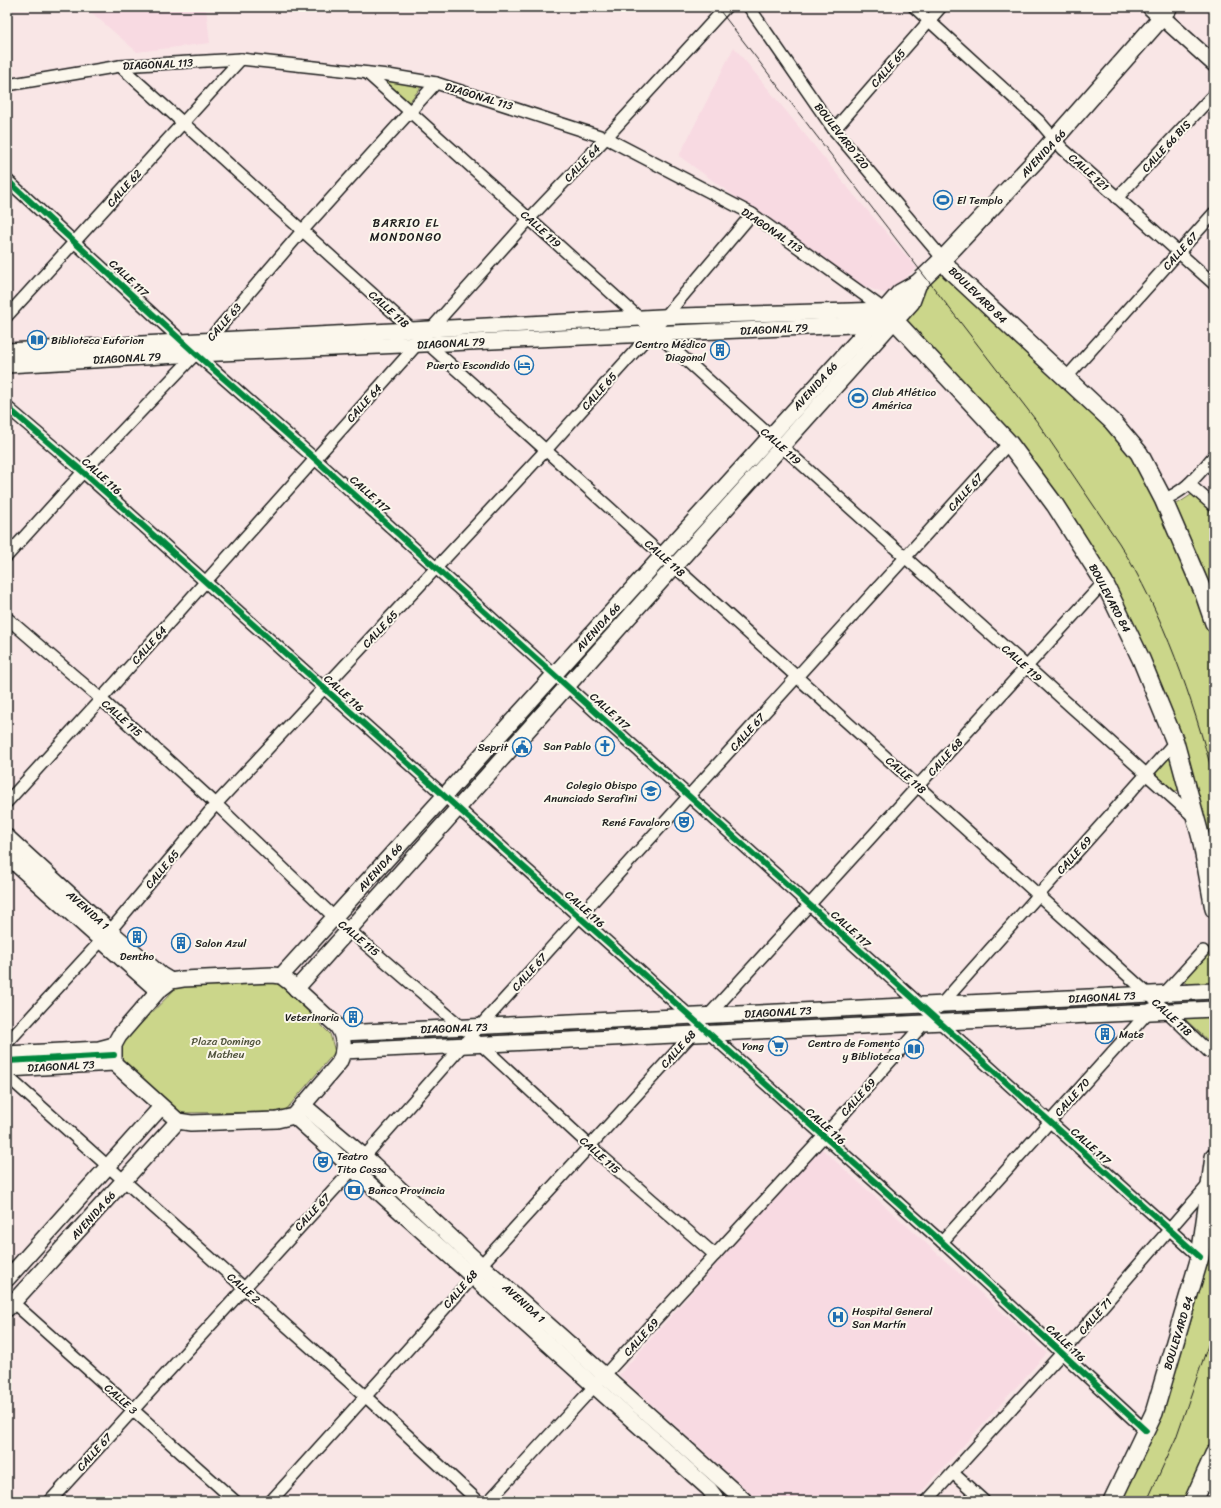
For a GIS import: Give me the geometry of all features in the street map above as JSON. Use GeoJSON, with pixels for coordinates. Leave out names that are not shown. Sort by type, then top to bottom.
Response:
{"type":"FeatureCollection","features":[{"type":"Feature","properties":{"kind":"highway","name":"AVENIDA 66"},"geometry":{"type":"LineString","coordinates":[[890,315],[911,302],[918,283],[943,259],[1056,140],[1161,10]]}},
{"type":"Feature","properties":{"kind":"highway","name":"BOULEVARD 84"},"geometry":{"type":"LineString","coordinates":[[943,259],[950,270],[1112,421],[1139,453],[1163,499],[1204,594],[1214,623]]}},
{"type":"Feature","properties":{"kind":"highway","name":"BOULEVARD 84"},"geometry":{"type":"LineString","coordinates":[[890,315],[1009,443],[1055,505],[1104,582],[1141,659],[1176,742],[1196,820],[1207,841],[1214,908]]}},
{"type":"Feature","properties":{"kind":"highway","name":"BOULEVARD 84"},"geometry":{"type":"LineString","coordinates":[[1112,1501],[1155,1410],[1200,1257],[1214,1157]]}},
{"type":"Feature","properties":{"kind":"highway"},"geometry":{"type":"LineString","coordinates":[[1193,1501],[1209,1485],[1214,1454]]}},
{"type":"Feature","properties":{"kind":"main road"},"geometry":{"type":"LineString","coordinates":[[1161,10],[1214,64]]}},
{"type":"Feature","properties":{"kind":"main road","name":"DIAGONAL 79"},"geometry":{"type":"LineString","coordinates":[[7,365],[196,354],[422,337],[640,318],[890,315]]}},
{"type":"Feature","properties":{"kind":"main road","name":"DIAGONAL 79"},"geometry":{"type":"LineString","coordinates":[[7,351],[208,341],[653,333],[871,324],[890,315]]}},
{"type":"Feature","properties":{"kind":"main road","name":"AVENIDA 66"},"geometry":{"type":"LineString","coordinates":[[296,989],[568,687],[782,446],[890,315]]}},
{"type":"Feature","properties":{"kind":"main road","name":"AVENIDA 66"},"geometry":{"type":"LineString","coordinates":[[281,976],[556,675],[662,555],[871,324]]}},
{"type":"Feature","properties":{"kind":"main road","name":"AVENIDA 1"},"geometry":{"type":"LineString","coordinates":[[7,837],[106,936],[158,991]]}},
{"type":"Feature","properties":{"kind":"main road","name":"AVENIDA 1"},"geometry":{"type":"LineString","coordinates":[[7,856],[106,936],[171,981]]}},
{"type":"Feature","properties":{"kind":"main road"},"geometry":{"type":"LineString","coordinates":[[281,976],[337,1026],[342,1033],[343,1052],[339,1063],[298,1110],[277,1120],[191,1123],[178,1121],[114,1063],[114,1045],[119,1036],[158,991],[171,981],[183,979],[281,976]]}},
{"type":"Feature","properties":{"kind":"main road","name":"DIAGONAL 73"},"geometry":{"type":"LineString","coordinates":[[1157,1003],[1214,991]]}},
{"type":"Feature","properties":{"kind":"main road","name":"DIAGONAL 73"},"geometry":{"type":"LineString","coordinates":[[342,1033],[471,1036],[1157,1003],[1214,1009]]}},
{"type":"Feature","properties":{"kind":"main road","name":"DIAGONAL 73"},"geometry":{"type":"LineString","coordinates":[[343,1052],[471,1036]]}},
{"type":"Feature","properties":{"kind":"main road","name":"DIAGONAL 73"},"geometry":{"type":"LineString","coordinates":[[7,1054],[98,1049],[114,1045]]}},
{"type":"Feature","properties":{"kind":"main road","name":"DIAGONAL 73"},"geometry":{"type":"LineString","coordinates":[[7,1069],[114,1063]]}},
{"type":"Feature","properties":{"kind":"main road","name":"AVENIDA 66"},"geometry":{"type":"LineString","coordinates":[[7,1279],[161,1107]]}},
{"type":"Feature","properties":{"kind":"main road","name":"AVENIDA 1"},"geometry":{"type":"LineString","coordinates":[[298,1110],[364,1157],[594,1386],[708,1489],[714,1500]]}},
{"type":"Feature","properties":{"kind":"main road","name":"AVENIDA 1"},"geometry":{"type":"LineString","coordinates":[[298,1110],[353,1168],[605,1375],[745,1501]]}},
{"type":"Feature","properties":{"kind":"main road","name":"AVENIDA 66"},"geometry":{"type":"LineString","coordinates":[[9,1303],[178,1121]]}},
{"type":"Feature","properties":{"kind":"street","name":"CALLE 64"},"geometry":{"type":"LineString","coordinates":[[7,802],[101,699],[422,337],[529,219],[606,138],[726,7]]}},
{"type":"Feature","properties":{"kind":"street","name":"BOULEVARD 120"},"geometry":{"type":"LineString","coordinates":[[749,7],[834,130],[943,259]]}},
{"type":"Feature","properties":{"kind":"street","name":"CALLE 121"},"geometry":{"type":"LineString","coordinates":[[914,7],[1039,121],[1056,140],[1117,198],[1214,284]]}},
{"type":"Feature","properties":{"kind":"street","name":"CALLE 65"},"geometry":{"type":"LineString","coordinates":[[834,130],[941,7]]}},
{"type":"Feature","properties":{"kind":"street","name":"DIAGONAL 113"},"geometry":{"type":"LineString","coordinates":[[7,86],[120,66],[241,59],[416,79],[436,83],[606,138],[752,214],[890,315]]}},
{"type":"Feature","properties":{"kind":"street","name":"CALLE 62"},"geometry":{"type":"LineString","coordinates":[[7,316],[241,59]]}},
{"type":"Feature","properties":{"kind":"street","name":"CALLE 118"},"geometry":{"type":"LineString","coordinates":[[120,66],[918,786],[1209,1052]]}},
{"type":"Feature","properties":{"kind":"street","name":"CALLE 119"},"geometry":{"type":"LineString","coordinates":[[367,73],[640,318],[653,333],[782,446],[1196,820]]}},
{"type":"Feature","properties":{"kind":"street","name":"CALLE 63"},"geometry":{"type":"LineString","coordinates":[[7,556],[83,472],[208,341],[302,231],[436,83]]}},
{"type":"Feature","properties":{"kind":"street","name":"CALLE 66 BIS"},"geometry":{"type":"LineString","coordinates":[[1117,198],[1214,94]]}},
{"type":"Feature","properties":{"kind":"street","name":"CALLE 117"},"geometry":{"type":"LineString","coordinates":[[7,180],[196,354],[556,675],[1200,1257]]}},
{"type":"Feature","properties":{"kind":"street","name":"CALLE 67"},"geometry":{"type":"LineString","coordinates":[[1066,378],[1214,213]]}},
{"type":"Feature","properties":{"kind":"street","name":"CALLE 65"},"geometry":{"type":"LineString","coordinates":[[7,1043],[106,936],[216,804],[437,568],[653,333],[752,214]]}},
{"type":"Feature","properties":{"kind":"street","name":"CALLE 116"},"geometry":{"type":"LineString","coordinates":[[7,407],[83,472],[823,1137],[942,1242],[1146,1431]]}},
{"type":"Feature","properties":{"kind":"street","name":"CALLE 67"},"geometry":{"type":"LineString","coordinates":[[50,1501],[364,1157],[471,1036],[1009,443]]}},
{"type":"Feature","properties":{"kind":"street"},"geometry":{"type":"LineString","coordinates":[[1163,499],[1177,494],[1189,484],[1214,456]]}},
{"type":"Feature","properties":{"kind":"street"},"geometry":{"type":"LineString","coordinates":[[1189,484],[1214,506]]}},
{"type":"Feature","properties":{"kind":"street","name":"CALLE 68"},"geometry":{"type":"LineString","coordinates":[[271,1501],[699,1025],[1104,582]]}},
{"type":"Feature","properties":{"kind":"street","name":"CALLE 115"},"geometry":{"type":"LineString","coordinates":[[7,618],[101,699],[216,804],[334,918],[350,930],[471,1036],[590,1146],[715,1255]]}},
{"type":"Feature","properties":{"kind":"street","name":"CALLE 69"},"geometry":{"type":"LineString","coordinates":[[489,1501],[823,1137],[931,1014],[1176,742]]}},
{"type":"Feature","properties":{"kind":"street","name":"CALLE 70"},"geometry":{"type":"LineString","coordinates":[[942,1242],[1203,951]]}},
{"type":"Feature","properties":{"kind":"street","name":"CALLE 2"},"geometry":{"type":"LineString","coordinates":[[7,1076],[364,1396],[478,1501]]}},
{"type":"Feature","properties":{"kind":"street","name":"CALLE 71"},"geometry":{"type":"LineString","coordinates":[[927,1501],[1062,1353],[1211,1182]]}},
{"type":"Feature","properties":{"kind":"street","name":"CALLE 3"},"geometry":{"type":"LineString","coordinates":[[9,1303],[235,1501]]}},
{"type":"Feature","properties":{"kind":"street"},"geometry":{"type":"LineString","coordinates":[[953,1473],[984,1501]]}},
{"type":"Feature","properties":{"kind":"street"},"geometry":{"type":"LineString","coordinates":[[714,1500],[727,1485]]}},
{"type":"Feature","properties":{"kind":"shaded area"},"geometry":{"type":"Polygon","coordinates":[[[85,7],[206,7],[210,43],[137,52],[85,7]]]}},
{"type":"Feature","properties":{"kind":"shaded area"},"geometry":{"type":"Polygon","coordinates":[[[734,47],[854,195],[917,268],[886,294],[852,282],[679,156],[734,47]]]}},
{"type":"Feature","properties":{"kind":"shaded area","name":"Hospital General San Martín"},"geometry":{"type":"Polygon","coordinates":[[[820,1147],[1047,1353],[913,1501],[759,1501],[619,1375],[820,1147]]]}},
{"type":"Feature","properties":{"kind":"green space"},"geometry":{"type":"Polygon","coordinates":[[[381,79],[423,85],[408,103],[381,79]]]}},
{"type":"Feature","properties":{"kind":"green space"},"geometry":{"type":"Polygon","coordinates":[[[941,270],[1108,426],[1135,458],[1197,598],[1214,645],[1214,840],[1206,836],[1108,578],[905,320],[924,286],[941,270]]]}},
{"type":"Feature","properties":{"kind":"green space"},"geometry":{"type":"Polygon","coordinates":[[[1194,493],[1214,511],[1214,612],[1171,508],[1194,493]]]}},
{"type":"Feature","properties":{"kind":"green space"},"geometry":{"type":"Polygon","coordinates":[[[1171,752],[1181,790],[1175,791],[1156,775],[1156,768],[1171,752]]]}},
{"type":"Feature","properties":{"kind":"green space"},"geometry":{"type":"Polygon","coordinates":[[[1210,945],[1213,980],[1207,986],[1191,987],[1183,981],[1206,953],[1210,945]]]}},
{"type":"Feature","properties":{"kind":"green space","name":"Plaza Domingo Matheu"},"geometry":{"type":"Polygon","coordinates":[[[278,981],[330,1034],[335,1052],[284,1112],[175,1113],[122,1061],[121,1044],[180,984],[278,981]]]}},
{"type":"Feature","properties":{"kind":"green space"},"geometry":{"type":"Polygon","coordinates":[[[1186,1015],[1214,1015],[1214,1046],[1186,1020],[1186,1015]]]}},
{"type":"Feature","properties":{"kind":"green space"},"geometry":{"type":"Polygon","coordinates":[[[1214,1199],[1214,1433],[1185,1501],[1117,1501],[1158,1417],[1176,1369],[1193,1314],[1206,1259],[1214,1199]]]}},
{"type":"Feature","properties":{"kind":"tram line"},"geometry":{"type":"LineString","coordinates":[[717,7],[1038,423],[1119,543],[1150,599],[1175,657],[1196,718],[1214,779]]}},
{"type":"Feature","properties":{"kind":"tram line"},"geometry":{"type":"LineString","coordinates":[[1147,1501],[1176,1438],[1214,1328]]}},
{"type":"Feature","properties":{"kind":"cycle path"},"geometry":{"type":"LineString","coordinates":[[7,180],[196,354],[314,458],[1200,1257]]}},
{"type":"Feature","properties":{"kind":"cycle path"},"geometry":{"type":"LineString","coordinates":[[7,407],[83,472],[942,1242],[1146,1431]]}},
{"type":"Feature","properties":{"kind":"cycle path"},"geometry":{"type":"LineString","coordinates":[[7,1061],[114,1055]]}},
{"type":"Feature","properties":{"kind":"place","name":"El Templo"},"geometry":{"type":"Point","coordinates":[943,200]}},
{"type":"Feature","properties":{"kind":"place","name":"Biblioteca Euforion"},"geometry":{"type":"Point","coordinates":[37,340]}},
{"type":"Feature","properties":{"kind":"place","name":"Centro Médico Diagonal"},"geometry":{"type":"Point","coordinates":[720,350]}},
{"type":"Feature","properties":{"kind":"place","name":"Puerto Escondido"},"geometry":{"type":"Point","coordinates":[524,365]}},
{"type":"Feature","properties":{"kind":"place","name":"Club Atlético América"},"geometry":{"type":"Point","coordinates":[858,398]}},
{"type":"Feature","properties":{"kind":"place","name":"San Pablo"},"geometry":{"type":"Point","coordinates":[605,746]}},
{"type":"Feature","properties":{"kind":"place","name":"Seprit"},"geometry":{"type":"Point","coordinates":[522,747]}},
{"type":"Feature","properties":{"kind":"place","name":"Colegio Obispo Anunciado Serafini"},"geometry":{"type":"Point","coordinates":[651,791]}},
{"type":"Feature","properties":{"kind":"place","name":"René Favaloro"},"geometry":{"type":"Point","coordinates":[684,822]}},
{"type":"Feature","properties":{"kind":"place","name":"Dentho"},"geometry":{"type":"Point","coordinates":[137,937]}},
{"type":"Feature","properties":{"kind":"place","name":"Salon Azul"},"geometry":{"type":"Point","coordinates":[181,943]}},
{"type":"Feature","properties":{"kind":"place","name":"Veterinaria"},"geometry":{"type":"Point","coordinates":[353,1017]}},
{"type":"Feature","properties":{"kind":"place","name":"Mate"},"geometry":{"type":"Point","coordinates":[1105,1034]}},
{"type":"Feature","properties":{"kind":"place","name":"Yong"},"geometry":{"type":"Point","coordinates":[778,1046]}},
{"type":"Feature","properties":{"kind":"place","name":"Centro de Fomento y Biblioteca"},"geometry":{"type":"Point","coordinates":[914,1049]}},
{"type":"Feature","properties":{"kind":"place","name":"Teatro Tito Cossa"},"geometry":{"type":"Point","coordinates":[323,1162]}},
{"type":"Feature","properties":{"kind":"place","name":"Banco Provincia"},"geometry":{"type":"Point","coordinates":[354,1190]}},
{"type":"Feature","properties":{"kind":"place","name":"Hospital General San Martín"},"geometry":{"type":"Point","coordinates":[838,1317]}},
{"type":"Feature","properties":{"kind":"district","name":"BARRIO EL MONDONGO"},"geometry":{"type":"Point","coordinates":[406,230]}}]}
